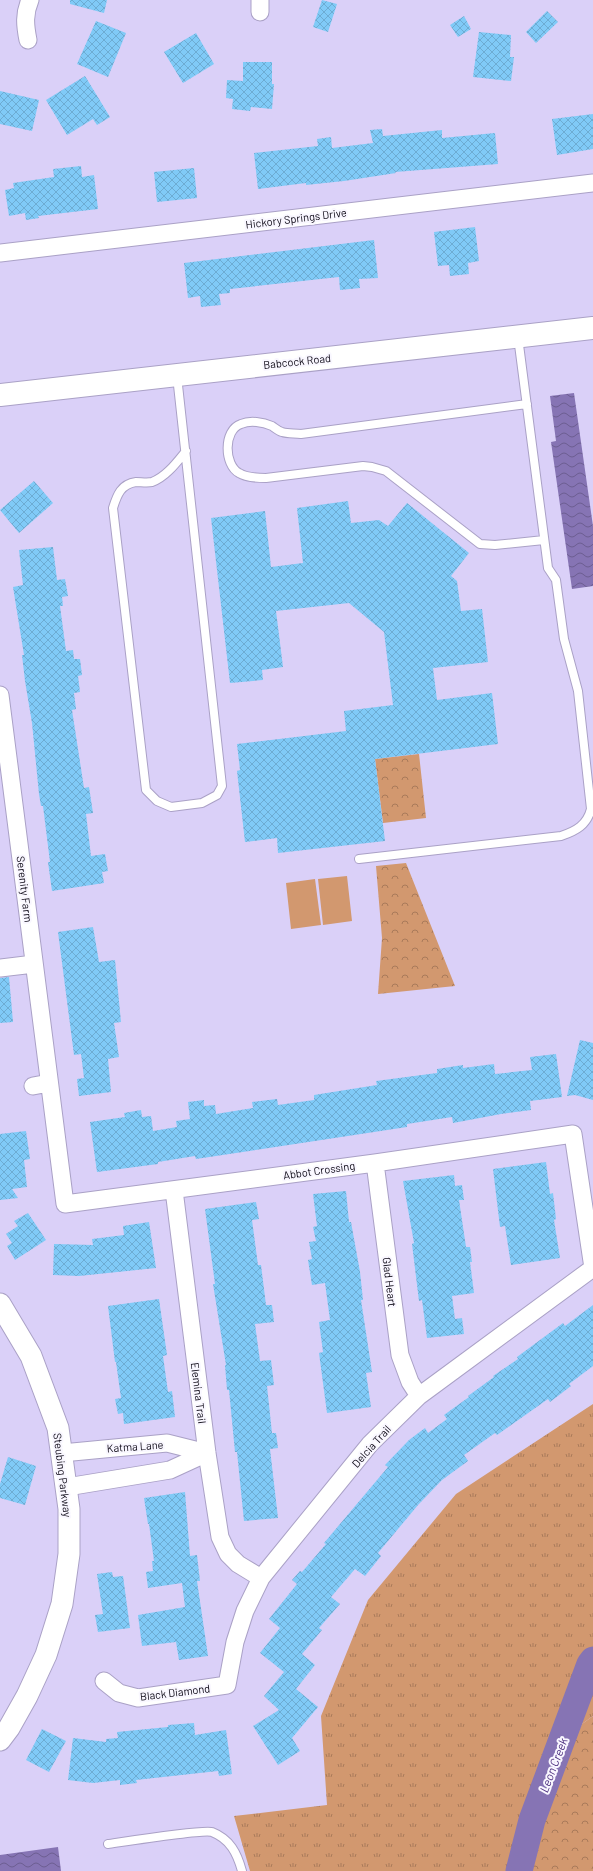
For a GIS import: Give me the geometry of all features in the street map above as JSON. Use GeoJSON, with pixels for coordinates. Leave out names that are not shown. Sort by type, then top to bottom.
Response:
{"type":"FeatureCollection","features":[{"type":"Feature","properties":{"kind":"main road","name":"Babcock Road"},"geometry":{"type":"LineString","coordinates":[[0,395],[593,328]]}},
{"type":"Feature","properties":{"kind":"street"},"geometry":{"type":"LineString","coordinates":[[28,40],[25,26],[25,11],[30,0]]}},
{"type":"Feature","properties":{"kind":"street","name":"Hickory Springs Drive"},"geometry":{"type":"LineString","coordinates":[[0,253],[593,183]]}},
{"type":"Feature","properties":{"kind":"street","name":"Serenity Farm"},"geometry":{"type":"LineString","coordinates":[[0,695],[4,755],[34,964],[42,1084],[65,1204]]}},
{"type":"Feature","properties":{"kind":"street"},"geometry":{"type":"LineString","coordinates":[[0,968],[34,964]]}},
{"type":"Feature","properties":{"kind":"street","name":"Abbot Crossing"},"geometry":{"type":"LineString","coordinates":[[65,1204],[375,1163],[573,1134],[593,1268]]}},
{"type":"Feature","properties":{"kind":"street","name":"Glad Heart"},"geometry":{"type":"LineString","coordinates":[[375,1163],[400,1356],[410,1382],[420,1396]]}},
{"type":"Feature","properties":{"kind":"street","name":"Elemina Trail"},"geometry":{"type":"LineString","coordinates":[[174,1190],[207,1453],[220,1537],[228,1554],[238,1564],[261,1578]]}},
{"type":"Feature","properties":{"kind":"street","name":"Delcia Trail"},"geometry":{"type":"LineString","coordinates":[[227,1685],[235,1642],[245,1611],[261,1578],[370,1444],[420,1396],[593,1268]]}},
{"type":"Feature","properties":{"kind":"street","name":"Steubing Parkway"},"geometry":{"type":"LineString","coordinates":[[0,1304],[31,1356],[58,1428],[69,1509],[69,1554],[62,1604],[46,1655],[27,1696],[9,1728],[0,1740]]}},
{"type":"Feature","properties":{"kind":"street","name":"Katma Lane"},"geometry":{"type":"LineString","coordinates":[[62,1453],[167,1443],[207,1453]]}},
{"type":"Feature","properties":{"kind":"street"},"geometry":{"type":"LineString","coordinates":[[67,1487],[170,1470],[207,1453]]}},
{"type":"Feature","properties":{"kind":"street","name":"Black Diamond"},"geometry":{"type":"LineString","coordinates":[[104,1681],[119,1693],[138,1698],[227,1685]]}},
{"type":"Feature","properties":{"kind":"lane"},"geometry":{"type":"LineString","coordinates":[[359,859],[561,836],[573,832],[583,825],[589,816],[591,808],[578,691],[564,639],[556,580],[548,568],[518,336]]}},
{"type":"Feature","properties":{"kind":"lane"},"geometry":{"type":"LineString","coordinates":[[177,375],[186,451],[222,786],[217,795],[202,803],[171,806],[157,801],[146,790],[113,508],[118,494],[125,486],[134,482],[152,482],[172,468],[186,451]]}},
{"type":"Feature","properties":{"kind":"lane"},"geometry":{"type":"LineString","coordinates":[[527,404],[301,434],[283,433],[271,426],[259,422],[241,424],[234,428],[227,446],[229,460],[238,473],[255,478],[266,478],[363,466],[372,467],[386,471],[469,537],[480,544],[495,546],[544,540]]}},
{"type":"Feature","properties":{"kind":"lane"},"geometry":{"type":"LineString","coordinates":[[108,1844],[210,1831],[227,1841],[238,1855],[242,1871]]}},
{"type":"Feature","properties":{"kind":"green space"},"geometry":{"type":"Polygon","coordinates":[[[419,754],[426,818],[383,823],[375,759],[419,754]]]}},
{"type":"Feature","properties":{"kind":"green space"},"geometry":{"type":"Polygon","coordinates":[[[406,863],[455,986],[378,994],[382,938],[376,866],[406,863]]]}},
{"type":"Feature","properties":{"kind":"green space"},"geometry":{"type":"Polygon","coordinates":[[[347,876],[352,921],[323,925],[318,879],[347,876]]]}},
{"type":"Feature","properties":{"kind":"green space"},"geometry":{"type":"Polygon","coordinates":[[[315,879],[321,925],[291,929],[286,883],[315,879]]]}},
{"type":"Feature","properties":{"kind":"green space"},"geometry":{"type":"Polygon","coordinates":[[[593,1404],[593,1716],[582,1724],[509,1871],[250,1871],[234,1816],[327,1805],[321,1716],[368,1600],[456,1494],[593,1404]]]}},
{"type":"Feature","properties":{"kind":"green space"},"geometry":{"type":"Polygon","coordinates":[[[593,1716],[593,1871],[509,1871],[582,1724],[593,1716]]]}},
{"type":"Feature","properties":{"kind":"water"},"geometry":{"type":"Polygon","coordinates":[[[574,393],[593,526],[593,586],[572,589],[551,442],[556,441],[550,396],[574,393]]]}},
{"type":"Feature","properties":{"kind":"water"},"geometry":{"type":"Polygon","coordinates":[[[58,1847],[61,1871],[0,1871],[0,1855],[58,1847]]]}},
{"type":"Feature","properties":{"kind":"building"},"geometry":{"type":"Polygon","coordinates":[[[70,0],[107,0],[104,13],[70,4],[70,0]]]}},
{"type":"Feature","properties":{"kind":"building"},"geometry":{"type":"Polygon","coordinates":[[[322,0],[337,4],[328,32],[313,27],[322,0]]]}},
{"type":"Feature","properties":{"kind":"building"},"geometry":{"type":"Polygon","coordinates":[[[547,11],[558,22],[536,43],[526,32],[547,11]]]}},
{"type":"Feature","properties":{"kind":"building"},"geometry":{"type":"Polygon","coordinates":[[[464,16],[471,29],[458,37],[450,25],[464,16]]]}},
{"type":"Feature","properties":{"kind":"building"},"geometry":{"type":"Polygon","coordinates":[[[96,21],[126,33],[108,77],[77,64],[96,21]]]}},
{"type":"Feature","properties":{"kind":"building"},"geometry":{"type":"Polygon","coordinates":[[[479,32],[511,35],[510,57],[514,57],[511,81],[473,77],[479,32]]]}},
{"type":"Feature","properties":{"kind":"building"},"geometry":{"type":"Polygon","coordinates":[[[196,33],[214,64],[183,83],[164,52],[196,33]]]}},
{"type":"Feature","properties":{"kind":"building"},"geometry":{"type":"Polygon","coordinates":[[[243,62],[272,62],[272,84],[274,84],[272,109],[251,107],[250,111],[232,109],[233,99],[226,98],[227,80],[243,81],[243,62]]]}},
{"type":"Feature","properties":{"kind":"building"},"geometry":{"type":"Polygon","coordinates":[[[85,76],[110,117],[97,125],[93,119],[67,135],[46,100],[85,76]]]}},
{"type":"Feature","properties":{"kind":"building"},"geometry":{"type":"Polygon","coordinates":[[[0,91],[39,100],[32,131],[0,124],[0,91]]]}},
{"type":"Feature","properties":{"kind":"building"},"geometry":{"type":"Polygon","coordinates":[[[593,114],[593,149],[557,155],[552,119],[593,114]]]}},
{"type":"Feature","properties":{"kind":"building"},"geometry":{"type":"Polygon","coordinates":[[[382,129],[383,136],[442,130],[442,138],[495,133],[498,164],[395,172],[396,173],[344,181],[306,185],[306,183],[258,189],[254,153],[318,146],[317,139],[331,137],[332,148],[373,143],[370,130],[382,129]]]}},
{"type":"Feature","properties":{"kind":"building"},"geometry":{"type":"Polygon","coordinates":[[[81,166],[82,177],[94,175],[98,209],[38,216],[39,218],[26,220],[25,213],[9,216],[5,190],[14,188],[13,183],[54,177],[53,169],[81,166]]]}},
{"type":"Feature","properties":{"kind":"building"},"geometry":{"type":"Polygon","coordinates":[[[194,168],[197,198],[157,202],[154,172],[194,168]]]}},
{"type":"Feature","properties":{"kind":"building"},"geometry":{"type":"Polygon","coordinates":[[[475,227],[479,261],[468,263],[469,274],[450,276],[449,265],[438,266],[434,232],[475,227]]]}},
{"type":"Feature","properties":{"kind":"building"},"geometry":{"type":"Polygon","coordinates":[[[374,240],[378,278],[359,279],[360,288],[340,290],[339,277],[230,289],[230,293],[219,294],[221,305],[201,307],[200,296],[188,298],[184,263],[374,240]]]}},
{"type":"Feature","properties":{"kind":"building"},"geometry":{"type":"Polygon","coordinates":[[[34,481],[53,503],[19,533],[0,510],[34,481]]]}},
{"type":"Feature","properties":{"kind":"building"},"geometry":{"type":"Polygon","coordinates":[[[348,501],[351,523],[379,520],[388,526],[407,503],[469,553],[451,576],[457,581],[461,611],[482,609],[488,662],[433,668],[437,700],[492,693],[498,744],[375,759],[385,841],[278,853],[277,838],[245,842],[237,771],[240,770],[237,744],[346,731],[344,711],[393,705],[384,632],[349,603],[276,611],[283,667],[262,670],[263,680],[230,683],[211,518],[265,511],[271,567],[303,563],[297,508],[348,501]]]}},
{"type":"Feature","properties":{"kind":"building"},"geometry":{"type":"Polygon","coordinates":[[[53,547],[57,580],[65,579],[68,596],[62,597],[63,606],[60,606],[66,651],[73,650],[74,659],[80,659],[82,675],[78,676],[80,692],[74,693],[76,709],[72,710],[84,788],[89,787],[93,813],[86,814],[91,856],[105,854],[108,871],[102,872],[104,883],[52,891],[43,806],[41,806],[39,794],[32,723],[25,681],[22,655],[24,655],[13,587],[23,585],[19,550],[53,547]]]}},
{"type":"Feature","properties":{"kind":"building"},"geometry":{"type":"Polygon","coordinates":[[[93,927],[99,962],[115,960],[121,1022],[114,1023],[119,1057],[108,1059],[111,1092],[79,1096],[77,1079],[84,1078],[81,1054],[74,1055],[58,932],[93,927]]]}},
{"type":"Feature","properties":{"kind":"building"},"geometry":{"type":"Polygon","coordinates":[[[9,977],[13,1022],[0,1023],[0,978],[9,977]]]}},
{"type":"Feature","properties":{"kind":"building"},"geometry":{"type":"Polygon","coordinates":[[[580,1040],[593,1043],[593,1100],[575,1095],[567,1096],[580,1040]]]}},
{"type":"Feature","properties":{"kind":"building"},"geometry":{"type":"Polygon","coordinates":[[[556,1054],[562,1097],[530,1101],[531,1110],[453,1123],[452,1117],[407,1124],[407,1127],[196,1159],[195,1156],[158,1162],[158,1164],[97,1172],[90,1122],[125,1117],[124,1113],[141,1110],[142,1117],[151,1116],[153,1131],[177,1127],[176,1121],[190,1119],[188,1102],[204,1100],[204,1106],[215,1105],[216,1114],[253,1108],[252,1102],[277,1099],[278,1105],[314,1100],[314,1095],[377,1085],[376,1081],[437,1073],[437,1069],[463,1065],[463,1068],[494,1064],[495,1074],[532,1070],[530,1057],[556,1054]]]}},
{"type":"Feature","properties":{"kind":"building"},"geometry":{"type":"Polygon","coordinates":[[[26,1131],[30,1159],[24,1160],[27,1187],[12,1189],[18,1198],[0,1200],[0,1134],[26,1131]]]}},
{"type":"Feature","properties":{"kind":"building"},"geometry":{"type":"Polygon","coordinates":[[[546,1162],[550,1194],[553,1193],[556,1219],[554,1220],[560,1258],[511,1265],[505,1226],[500,1227],[493,1169],[546,1162]]]}},
{"type":"Feature","properties":{"kind":"building"},"geometry":{"type":"Polygon","coordinates":[[[454,1175],[455,1186],[462,1185],[464,1200],[459,1200],[466,1247],[470,1247],[472,1262],[470,1262],[474,1293],[452,1296],[455,1319],[462,1318],[464,1334],[427,1338],[422,1300],[419,1301],[412,1244],[414,1243],[403,1181],[454,1175]]]}},
{"type":"Feature","properties":{"kind":"building"},"geometry":{"type":"Polygon","coordinates":[[[346,1191],[349,1222],[351,1222],[360,1272],[363,1300],[361,1300],[372,1372],[366,1373],[371,1407],[327,1413],[319,1353],[323,1352],[319,1322],[330,1320],[325,1283],[312,1285],[308,1260],[312,1259],[309,1242],[316,1241],[313,1227],[317,1226],[313,1194],[346,1191]]]}},
{"type":"Feature","properties":{"kind":"building"},"geometry":{"type":"Polygon","coordinates":[[[256,1202],[259,1219],[252,1220],[258,1265],[261,1265],[266,1305],[272,1305],[274,1322],[255,1324],[260,1361],[271,1360],[274,1385],[267,1386],[272,1433],[276,1433],[278,1448],[270,1449],[278,1518],[244,1521],[237,1452],[235,1452],[229,1390],[227,1390],[226,1365],[213,1284],[215,1284],[205,1209],[256,1202]]]}},
{"type":"Feature","properties":{"kind":"building"},"geometry":{"type":"Polygon","coordinates":[[[28,1213],[46,1240],[15,1260],[7,1246],[12,1243],[6,1234],[18,1226],[14,1221],[28,1213]]]}},
{"type":"Feature","properties":{"kind":"building"},"geometry":{"type":"Polygon","coordinates":[[[149,1222],[156,1268],[79,1276],[53,1275],[54,1244],[93,1245],[92,1239],[124,1235],[123,1226],[149,1222]]]}},
{"type":"Feature","properties":{"kind":"building"},"geometry":{"type":"Polygon","coordinates":[[[159,1299],[167,1355],[163,1356],[168,1392],[172,1391],[175,1417],[124,1424],[123,1413],[118,1414],[115,1399],[121,1398],[108,1306],[159,1299]]]}},
{"type":"Feature","properties":{"kind":"building"},"geometry":{"type":"Polygon","coordinates":[[[593,1305],[593,1366],[569,1384],[571,1386],[550,1402],[548,1399],[497,1435],[495,1433],[464,1455],[468,1461],[442,1480],[418,1505],[378,1553],[381,1556],[365,1576],[355,1569],[331,1597],[340,1604],[319,1628],[322,1630],[302,1654],[315,1665],[296,1689],[318,1707],[292,1738],[300,1751],[278,1765],[253,1726],[279,1710],[264,1696],[284,1672],[260,1653],[280,1628],[269,1619],[297,1584],[292,1580],[300,1571],[302,1572],[326,1544],[324,1543],[388,1467],[385,1465],[409,1440],[425,1428],[428,1433],[447,1419],[444,1415],[469,1397],[468,1396],[494,1377],[493,1376],[518,1359],[517,1357],[563,1323],[565,1326],[593,1305]]]}},
{"type":"Feature","properties":{"kind":"building"},"geometry":{"type":"Polygon","coordinates":[[[8,1457],[36,1466],[25,1505],[0,1498],[0,1484],[8,1457]]]}},
{"type":"Feature","properties":{"kind":"building"},"geometry":{"type":"Polygon","coordinates":[[[185,1492],[190,1556],[197,1555],[200,1581],[197,1581],[208,1656],[179,1660],[176,1642],[142,1646],[138,1615],[185,1607],[182,1583],[148,1588],[146,1572],[153,1571],[152,1561],[154,1561],[144,1498],[185,1492]]]}},
{"type":"Feature","properties":{"kind":"building"},"geometry":{"type":"Polygon","coordinates":[[[112,1572],[113,1577],[123,1576],[130,1628],[98,1632],[95,1615],[103,1614],[97,1574],[112,1572]]]}},
{"type":"Feature","properties":{"kind":"building"},"geometry":{"type":"Polygon","coordinates":[[[194,1723],[195,1735],[226,1730],[232,1774],[219,1776],[218,1771],[136,1780],[137,1783],[120,1785],[120,1780],[93,1783],[68,1780],[73,1738],[106,1742],[106,1739],[118,1738],[117,1732],[194,1723]]]}},
{"type":"Feature","properties":{"kind":"building"},"geometry":{"type":"Polygon","coordinates":[[[42,1729],[66,1741],[49,1772],[26,1760],[42,1729]]]}},
{"type":"Feature","properties":{"kind":"waterway","name":"Leon Creek"},"geometry":{"type":"LineString","coordinates":[[519,1871],[532,1820],[590,1664],[593,1660]]}}]}
